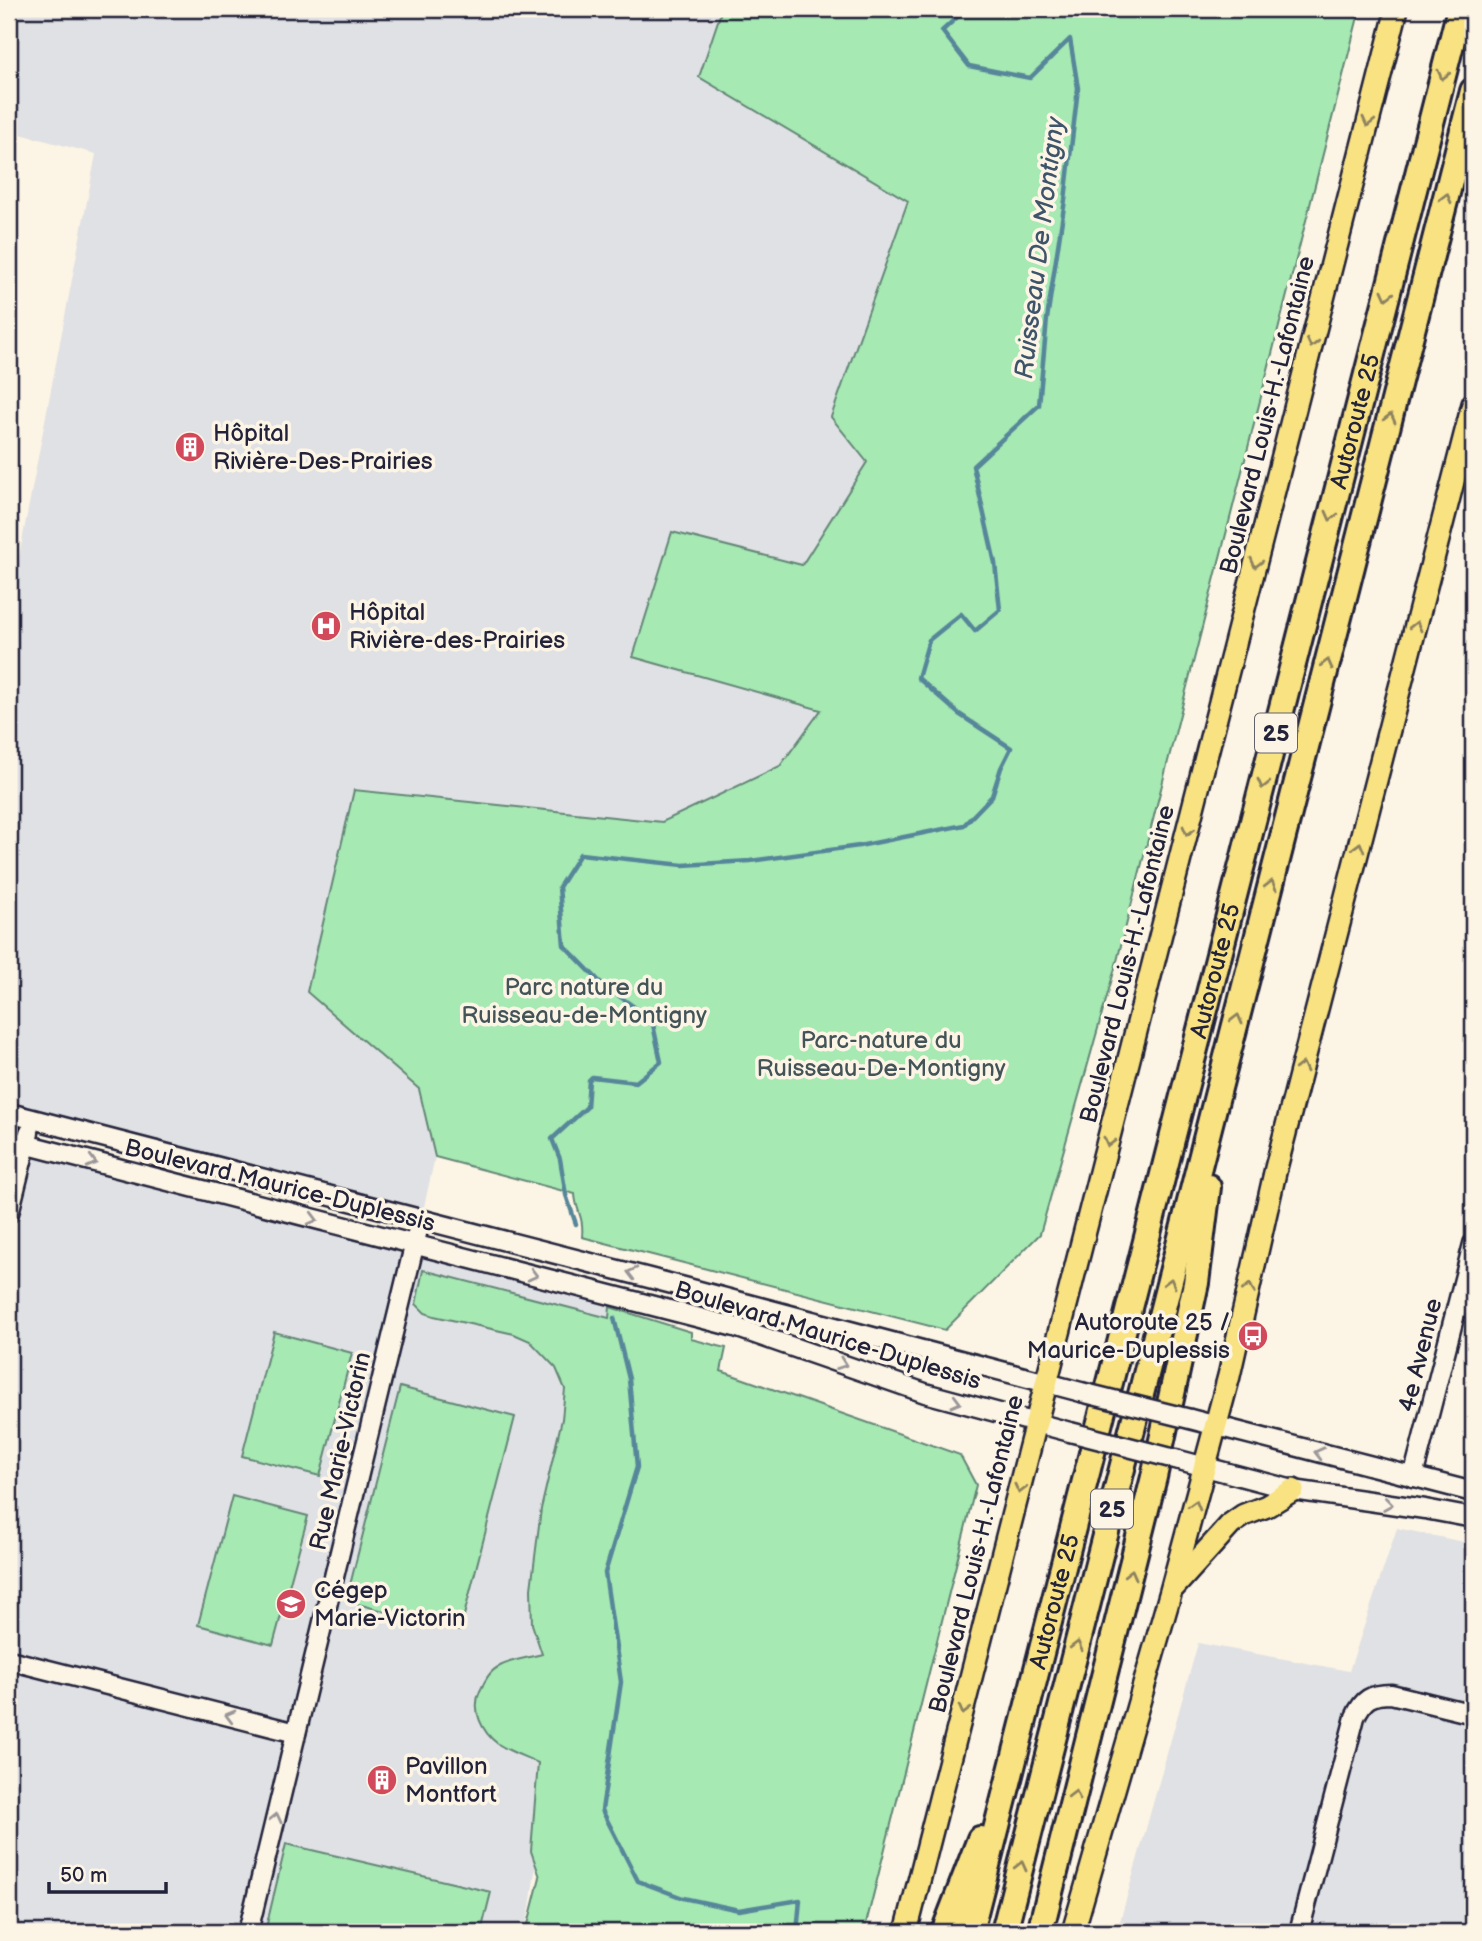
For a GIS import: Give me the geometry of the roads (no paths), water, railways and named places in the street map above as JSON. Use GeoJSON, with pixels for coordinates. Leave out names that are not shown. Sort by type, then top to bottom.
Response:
{"type":"FeatureCollection","features":[{"type":"Feature","properties":{"kind":"highway","name":"Autoroute 25"},"geometry":{"type":"LineString","coordinates":[[970,1932],[1460,9]]}},
{"type":"Feature","properties":{"kind":"highway","name":"Autoroute 25"},"geometry":{"type":"LineString","coordinates":[[1004,1932],[1473,91]]}},
{"type":"Feature","properties":{"kind":"highway"},"geometry":{"type":"LineString","coordinates":[[1040,1932],[1130,1579],[1177,1377],[1196,1283],[1220,1086]]}},
{"type":"Feature","properties":{"kind":"highway"},"geometry":{"type":"LineString","coordinates":[[944,1932],[1023,1724]]}},
{"type":"Feature","properties":{"kind":"main road","name":"Boulevard Louis-H.-Lafontaine"},"geometry":{"type":"LineString","coordinates":[[906,1932],[1397,9]]}},
{"type":"Feature","properties":{"kind":"main road"},"geometry":{"type":"LineString","coordinates":[[1073,1932],[1171,1591],[1229,1376],[1276,1168],[1473,404]]}},
{"type":"Feature","properties":{"kind":"main road"},"geometry":{"type":"LineString","coordinates":[[1171,1591],[1231,1524],[1293,1490]]}},
{"type":"Feature","properties":{"kind":"street","name":"Boulevard Maurice-Duplessis"},"geometry":{"type":"LineString","coordinates":[[9,1113],[1473,1492]]}},
{"type":"Feature","properties":{"kind":"street"},"geometry":{"type":"LineString","coordinates":[[9,1213],[18,1142],[33,1119]]}},
{"type":"Feature","properties":{"kind":"street","name":"Boulevard Maurice-Duplessis"},"geometry":{"type":"LineString","coordinates":[[18,1142],[735,1327],[925,1393],[1293,1490],[1473,1518]]}},
{"type":"Feature","properties":{"kind":"street","name":"Rue Marie-Victorin"},"geometry":{"type":"LineString","coordinates":[[248,1932],[421,1220]]}},
{"type":"Feature","properties":{"kind":"street","name":"4e Avenue"},"geometry":{"type":"LineString","coordinates":[[1413,1477],[1473,1244]]}},
{"type":"Feature","properties":{"kind":"street"},"geometry":{"type":"LineString","coordinates":[[9,1660],[296,1733]]}},
{"type":"Feature","properties":{"kind":"street"},"geometry":{"type":"LineString","coordinates":[[1299,1932],[1359,1706],[1378,1694],[1391,1694],[1473,1714]]}},
{"type":"Feature","properties":{"kind":"waterway","name":"Ruisseau De Montigny"},"geometry":{"type":"LineString","coordinates":[[576,1224],[566,1195],[560,1159],[552,1139],[587,1107],[589,1080],[592,1077],[636,1082],[661,1062],[652,1020],[600,982],[564,945],[559,887],[580,854],[683,865],[750,861],[859,846],[964,825],[992,796],[1011,748],[959,714],[918,678],[929,640],[961,614],[975,631],[1000,610],[995,563],[973,466],[1039,405],[1047,319],[1078,88],[1070,39],[1030,78],[969,66],[942,31],[966,9]]}},
{"type":"Feature","properties":{"kind":"waterway","name":"Ruisseau De Montigny"},"geometry":{"type":"LineString","coordinates":[[614,1318],[629,1379],[637,1467],[605,1573],[621,1682],[602,1810],[638,1881],[683,1898],[739,1910],[800,1900],[797,1932]]}},
{"type":"Feature","properties":{"kind":"place","name":"Hôpital Rivière-Des-Prairies"},"geometry":{"type":"Point","coordinates":[190,447]}},
{"type":"Feature","properties":{"kind":"place","name":"Hôpital Rivière-des-Prairies"},"geometry":{"type":"Point","coordinates":[326,626]}},
{"type":"Feature","properties":{"kind":"place","name":"Autoroute 25 / Maurice-Duplessis"},"geometry":{"type":"Point","coordinates":[1253,1336]}},
{"type":"Feature","properties":{"kind":"place","name":"Cégep Marie-Victorin"},"geometry":{"type":"Point","coordinates":[291,1604]}},
{"type":"Feature","properties":{"kind":"place","name":"Pavillon Montfort"},"geometry":{"type":"Point","coordinates":[382,1780]}},
{"type":"Feature","properties":{"kind":"park label","name":"Parc nature du Ruisseau-de-Montigny"},"geometry":{"type":"Point","coordinates":[584,1001]}},
{"type":"Feature","properties":{"kind":"park label","name":"Parc-nature du Ruisseau-De-Montigny"},"geometry":{"type":"Point","coordinates":[881,1054]}}]}
